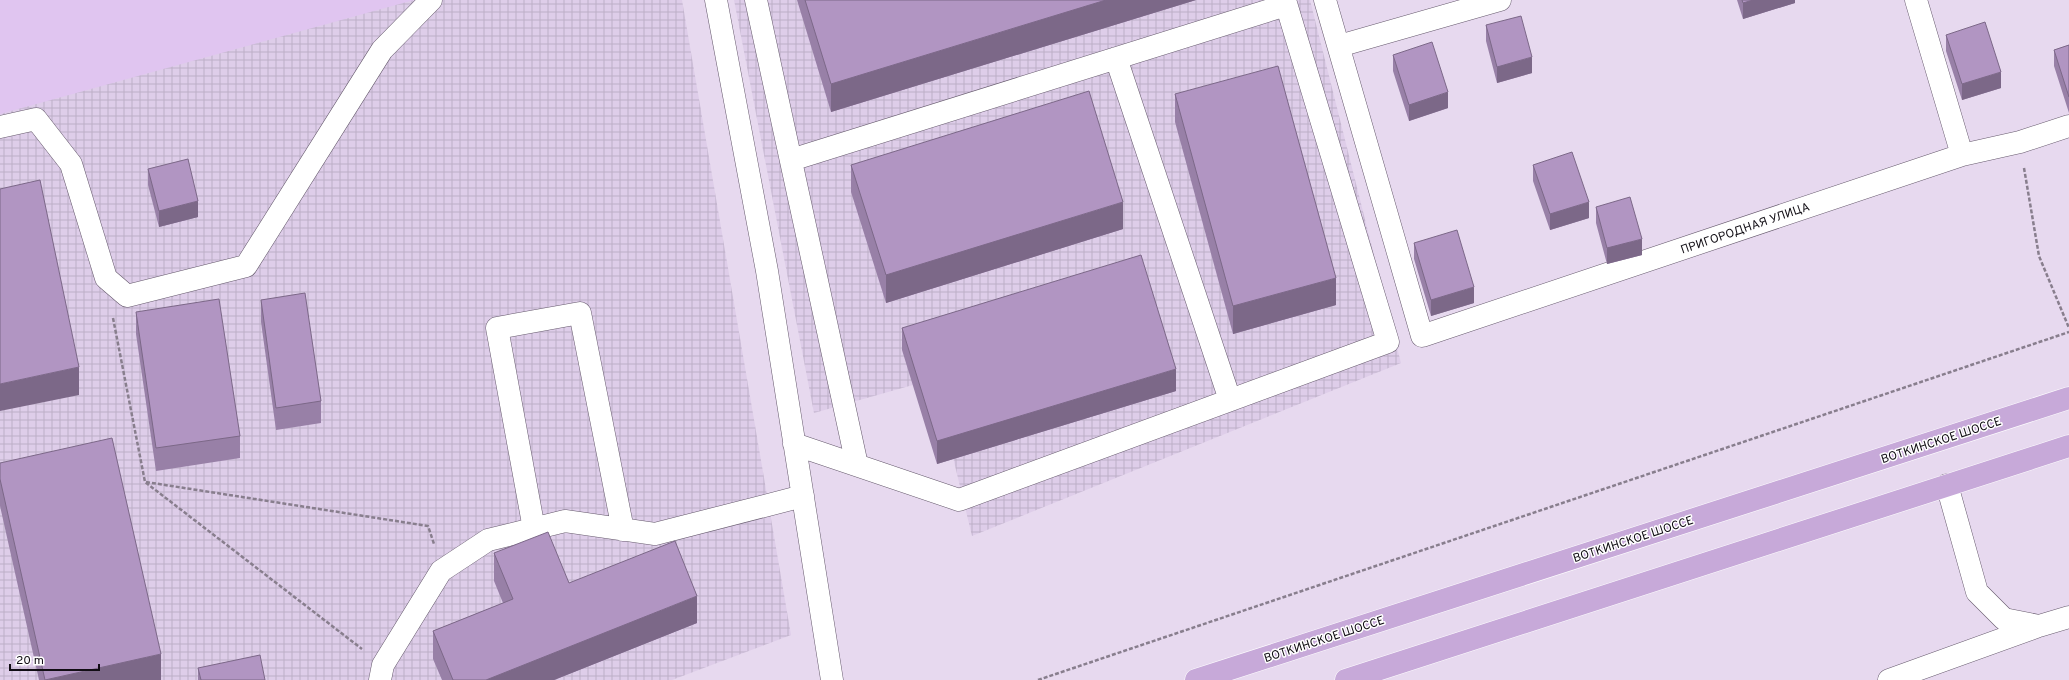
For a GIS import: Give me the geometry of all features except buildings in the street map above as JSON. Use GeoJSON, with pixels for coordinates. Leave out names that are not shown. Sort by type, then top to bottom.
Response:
{"type":"FeatureCollection","features":[{"type":"Feature","properties":{"kind":"main road","name":"ВОТКИНСКОЕ ШОССЕ"},"geometry":{"type":"LineString","coordinates":[[1196,680],[2069,398]]}},
{"type":"Feature","properties":{"kind":"main road"},"geometry":{"type":"LineString","coordinates":[[1346,680],[2069,446]]}},
{"type":"Feature","properties":{"kind":"street"},"geometry":{"type":"LineString","coordinates":[[0,127],[36,119],[71,164],[106,278],[127,296],[246,266],[382,50],[431,0]]}},
{"type":"Feature","properties":{"kind":"street"},"geometry":{"type":"LineString","coordinates":[[716,0],[767,271],[832,680]]}},
{"type":"Feature","properties":{"kind":"street"},"geometry":{"type":"LineString","coordinates":[[756,0],[857,465]]}},
{"type":"Feature","properties":{"kind":"street"},"geometry":{"type":"LineString","coordinates":[[1325,0],[1339,46],[1500,0]]}},
{"type":"Feature","properties":{"kind":"street"},"geometry":{"type":"LineString","coordinates":[[1916,0],[1962,155]]}},
{"type":"Feature","properties":{"kind":"street"},"geometry":{"type":"LineString","coordinates":[[791,160],[1116,58],[1286,2],[1388,342],[959,500],[794,444]]}},
{"type":"Feature","properties":{"kind":"street","name":"ПРИГОРОДНАЯ УЛИЦА"},"geometry":{"type":"LineString","coordinates":[[1339,46],[1422,336],[1962,155],[2020,142],[2069,126]]}},
{"type":"Feature","properties":{"kind":"street"},"geometry":{"type":"LineString","coordinates":[[1116,58],[1230,400]]}},
{"type":"Feature","properties":{"kind":"street"},"geometry":{"type":"LineString","coordinates":[[534,528],[497,328],[580,313],[623,530]]}},
{"type":"Feature","properties":{"kind":"street"},"geometry":{"type":"LineString","coordinates":[[1947,485],[1977,592],[2004,619],[2039,626]]}},
{"type":"Feature","properties":{"kind":"street"},"geometry":{"type":"LineString","coordinates":[[382,672],[442,571],[488,540],[565,521],[655,534],[803,496]]}},
{"type":"Feature","properties":{"kind":"street"},"geometry":{"type":"LineString","coordinates":[[1889,680],[2039,626],[2069,617]]}},
{"type":"Feature","properties":{"kind":"path"},"geometry":{"type":"LineString","coordinates":[[2020,142],[2039,256],[2069,328]]}},
{"type":"Feature","properties":{"kind":"path"},"geometry":{"type":"LineString","coordinates":[[106,278],[145,482],[382,672]]}},
{"type":"Feature","properties":{"kind":"path"},"geometry":{"type":"LineString","coordinates":[[1038,680],[2069,332]]}},
{"type":"Feature","properties":{"kind":"path"},"geometry":{"type":"LineString","coordinates":[[145,482],[428,526],[442,571]]}},
{"type":"Feature","properties":{"kind":"shaded area"},"geometry":{"type":"Polygon","coordinates":[[[0,0],[414,0],[0,114],[0,0]]]}},
{"type":"Feature","properties":{"kind":"shaded area"},"geometry":{"type":"Polygon","coordinates":[[[407,0],[682,0],[791,635],[672,680],[0,680],[0,113],[407,0]]]}},
{"type":"Feature","properties":{"kind":"shaded area"},"geometry":{"type":"Polygon","coordinates":[[[734,0],[1310,0],[1401,363],[972,536],[934,379],[814,413],[734,0]]]}}]}
